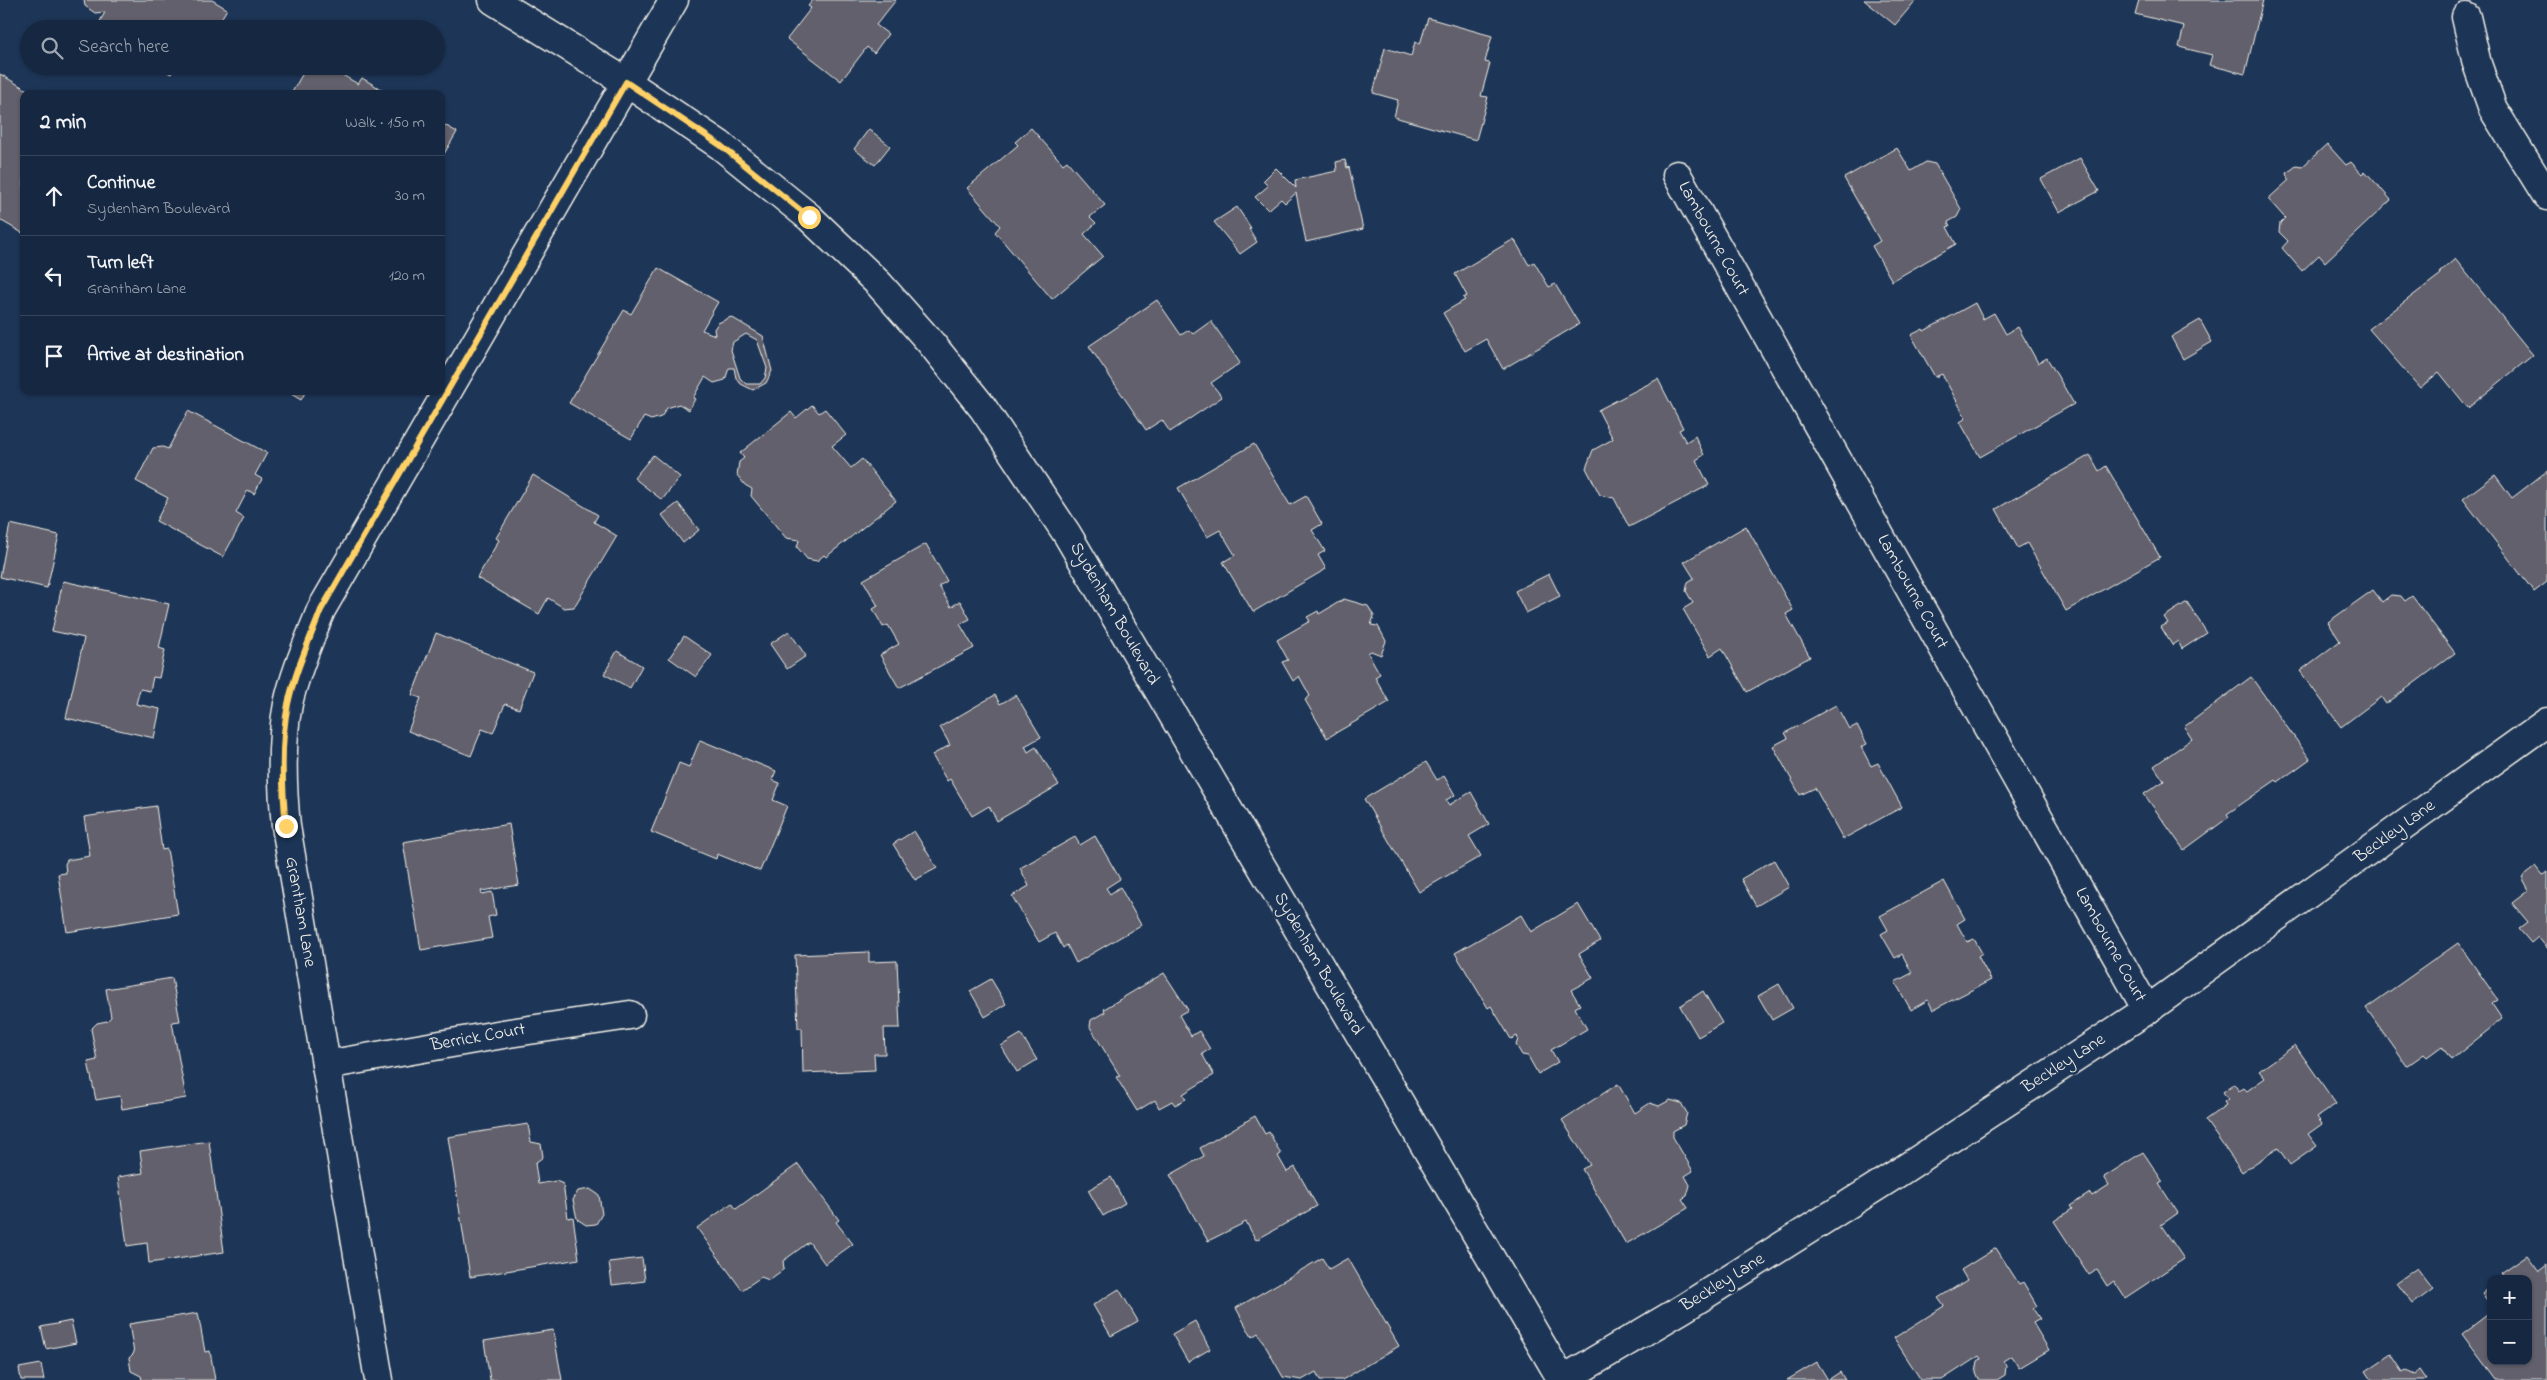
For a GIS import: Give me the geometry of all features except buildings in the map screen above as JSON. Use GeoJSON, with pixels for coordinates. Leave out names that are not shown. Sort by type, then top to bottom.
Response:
{"type":"FeatureCollection","features":[{"type":"Feature","properties":{"kind":"street","name":"Sydenham Boulevard"},"geometry":{"type":"LineString","coordinates":[[493,0],[626,82],[720,145],[809,217],[879,284],[932,343],[983,408],[1066,534],[1562,1380]]}},
{"type":"Feature","properties":{"kind":"street","name":"Grantham Lane"},"geometry":{"type":"LineString","coordinates":[[379,1380],[286,826],[282,784],[283,742],[288,704],[300,663],[321,610],[674,0]]}},
{"type":"Feature","properties":{"kind":"street"},"geometry":{"type":"LineString","coordinates":[[2466,17],[2477,64],[2492,108],[2547,196]]}},
{"type":"Feature","properties":{"kind":"street","name":"Lambourne Court"},"geometry":{"type":"LineString","coordinates":[[1677,174],[2147,1010]]}},
{"type":"Feature","properties":{"kind":"street","name":"Beckley Lane"},"geometry":{"type":"LineString","coordinates":[[1562,1380],[1684,1308],[1890,1178],[2147,1010],[2547,722]]}},
{"type":"Feature","properties":{"kind":"street","name":"Berrick Court"},"geometry":{"type":"LineString","coordinates":[[326,1065],[509,1033],[630,1015]]}},
{"type":"Feature","properties":{"kind":"route"},"geometry":{"type":"LineString","coordinates":[[286,826],[282,784],[283,742],[288,704],[300,663],[321,610],[626,82],[720,145],[809,217]]}}]}
